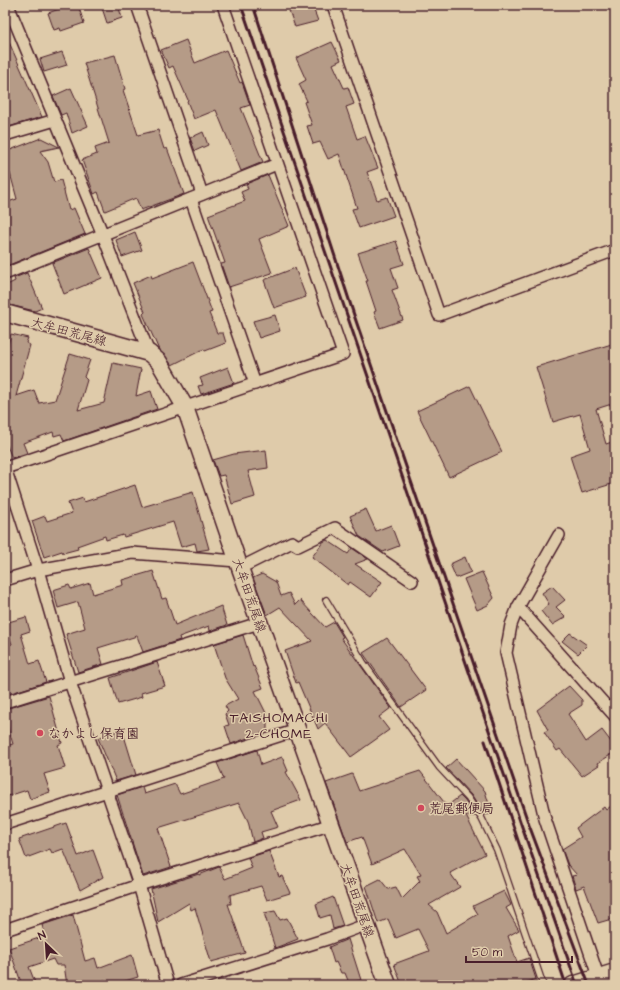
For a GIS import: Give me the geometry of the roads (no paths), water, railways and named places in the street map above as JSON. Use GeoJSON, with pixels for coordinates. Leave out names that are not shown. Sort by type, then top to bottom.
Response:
{"type":"FeatureCollection","features":[{"type":"Feature","properties":{"kind":"main road","name":"大牟田荒尾線"},"geometry":{"type":"LineString","coordinates":[[5,313],[149,353],[159,362],[185,407],[259,623],[332,824],[365,925],[388,985]]}},
{"type":"Feature","properties":{"kind":"main road"},"geometry":{"type":"LineString","coordinates":[[573,985],[610,975]]}},
{"type":"Feature","properties":{"kind":"street"},"geometry":{"type":"LineString","coordinates":[[8,5],[103,235],[149,353]]}},
{"type":"Feature","properties":{"kind":"street"},"geometry":{"type":"LineString","coordinates":[[137,5],[202,194]]}},
{"type":"Feature","properties":{"kind":"street"},"geometry":{"type":"LineString","coordinates":[[168,985],[138,885],[70,682],[38,570],[5,468],[343,354],[223,5]]}},
{"type":"Feature","properties":{"kind":"street"},"geometry":{"type":"LineString","coordinates":[[333,5],[439,315],[615,250]]}},
{"type":"Feature","properties":{"kind":"street"},"geometry":{"type":"LineString","coordinates":[[5,135],[55,120]]}},
{"type":"Feature","properties":{"kind":"street"},"geometry":{"type":"LineString","coordinates":[[5,274],[278,164]]}},
{"type":"Feature","properties":{"kind":"street"},"geometry":{"type":"LineString","coordinates":[[191,199],[255,384]]}},
{"type":"Feature","properties":{"kind":"street"},"geometry":{"type":"LineString","coordinates":[[5,580],[38,570],[132,554],[239,565],[292,542],[298,546],[335,528],[412,581]]}},
{"type":"Feature","properties":{"kind":"street"},"geometry":{"type":"LineString","coordinates":[[559,535],[518,607],[511,625],[506,653],[545,819],[610,975]]}},
{"type":"Feature","properties":{"kind":"street"},"geometry":{"type":"LineString","coordinates":[[518,607],[615,716]]}},
{"type":"Feature","properties":{"kind":"street"},"geometry":{"type":"LineString","coordinates":[[5,702],[259,623]]}},
{"type":"Feature","properties":{"kind":"street"},"geometry":{"type":"LineString","coordinates":[[5,824],[297,730]]}},
{"type":"Feature","properties":{"kind":"street"},"geometry":{"type":"LineString","coordinates":[[5,930],[138,885],[332,824]]}},
{"type":"Feature","properties":{"kind":"street"},"geometry":{"type":"LineString","coordinates":[[181,985],[327,939],[365,925]]}},
{"type":"Feature","properties":{"kind":"lane"},"geometry":{"type":"LineString","coordinates":[[326,600],[363,662],[440,767],[468,798],[482,819],[497,850],[543,985]]}},
{"type":"Feature","properties":{"kind":"railway"},"geometry":{"type":"LineString","coordinates":[[241,5],[577,985]]}},
{"type":"Feature","properties":{"kind":"railway"},"geometry":{"type":"LineString","coordinates":[[253,5],[354,315],[529,825],[589,985]]}},
{"type":"Feature","properties":{"kind":"railway"},"geometry":{"type":"LineString","coordinates":[[485,741],[566,985]]}},
{"type":"Feature","properties":{"kind":"place","name":"なかよし保育園"},"geometry":{"type":"Point","coordinates":[40,733]}},
{"type":"Feature","properties":{"kind":"place","name":"荒尾郵便局"},"geometry":{"type":"Point","coordinates":[421,808]}},
{"type":"Feature","properties":{"kind":"district","name":"TAISHOMACHI 2-CHOME"},"geometry":{"type":"Point","coordinates":[279,726]}}]}
